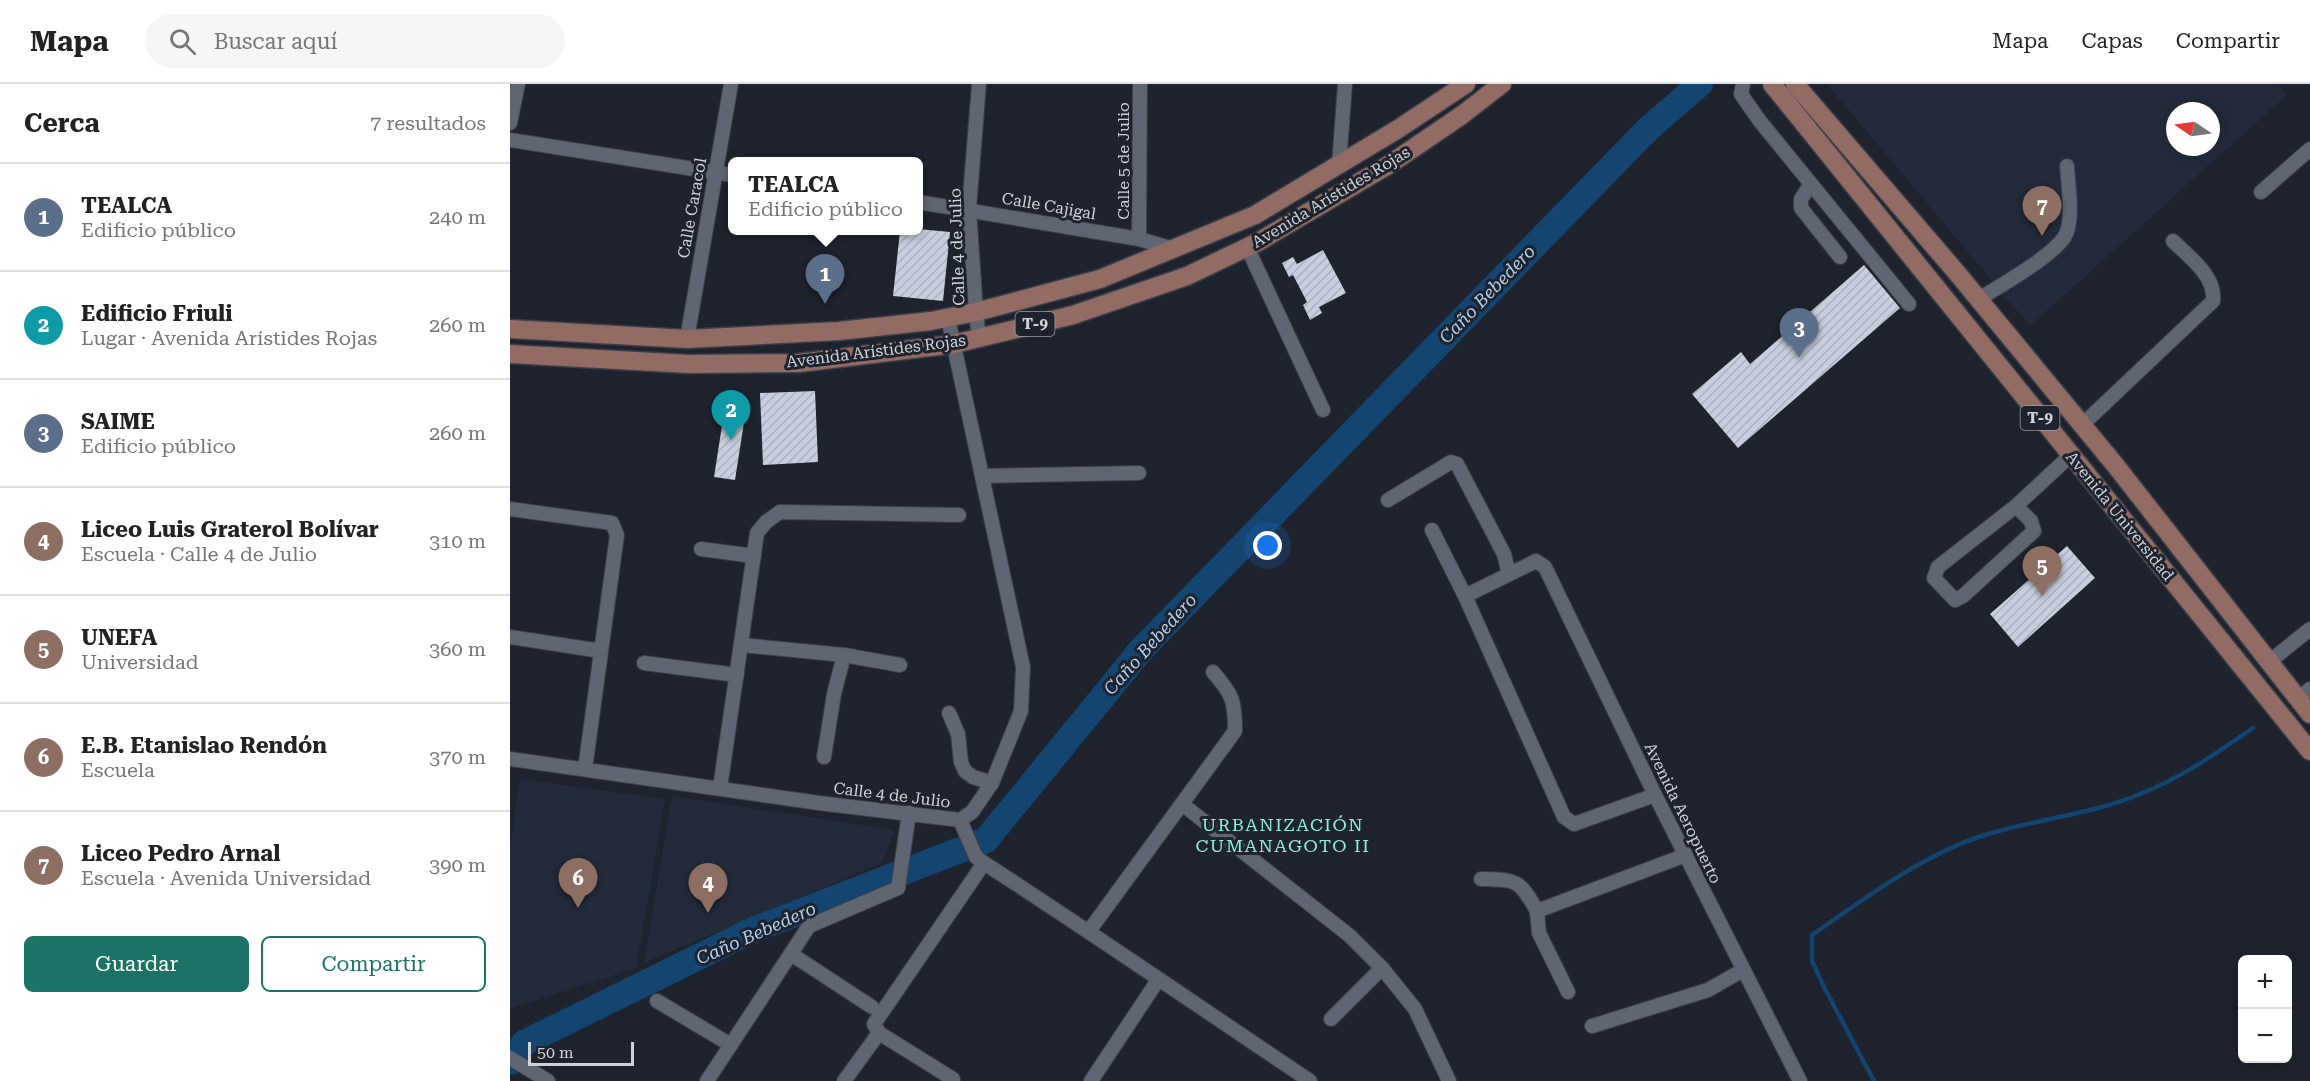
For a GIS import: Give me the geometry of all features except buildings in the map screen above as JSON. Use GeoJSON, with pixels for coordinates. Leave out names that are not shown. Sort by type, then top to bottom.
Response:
{"type":"FeatureCollection","features":[{"type":"Feature","properties":{"kind":"main road","name":"T-9"},"geometry":{"type":"LineString","coordinates":[[1398,129],[1451,84]]}},
{"type":"Feature","properties":{"kind":"main road","name":"T-9"},"geometry":{"type":"LineString","coordinates":[[1398,129],[1466,84]]}},
{"type":"Feature","properties":{"kind":"main road","name":"Avenida Arístides Rojas"},"geometry":{"type":"LineString","coordinates":[[510,354],[689,364],[799,363],[954,344],[1072,315],[1187,276],[1247,247],[1390,164],[1462,115],[1502,84]]}},
{"type":"Feature","properties":{"kind":"main road","name":"Avenida Universidad"},"geometry":{"type":"LineString","coordinates":[[1772,84],[2310,751]]}},
{"type":"Feature","properties":{"kind":"main road","name":"Avenida Universidad"},"geometry":{"type":"LineString","coordinates":[[1794,84],[1979,299],[2082,425],[2269,662],[2303,694],[2310,714]]}},
{"type":"Feature","properties":{"kind":"main road","name":"Avenida Arístides Rojas"},"geometry":{"type":"LineString","coordinates":[[510,329],[687,339],[839,331],[948,318],[976,312],[1100,279],[1255,215],[1398,129]]}},
{"type":"Feature","properties":{"kind":"street"},"geometry":{"type":"LineString","coordinates":[[510,123],[518,84]]}},
{"type":"Feature","properties":{"kind":"street","name":"Calle Caracol"},"geometry":{"type":"LineString","coordinates":[[687,339],[731,84]]}},
{"type":"Feature","properties":{"kind":"street","name":"Calle 4 de Julio"},"geometry":{"type":"LineString","coordinates":[[979,84],[969,209],[980,338]]}},
{"type":"Feature","properties":{"kind":"street","name":"Calle 5 de Julio"},"geometry":{"type":"LineString","coordinates":[[1139,239],[1140,84]]}},
{"type":"Feature","properties":{"kind":"street"},"geometry":{"type":"LineString","coordinates":[[1339,165],[1345,84]]}},
{"type":"Feature","properties":{"kind":"street"},"geometry":{"type":"LineString","coordinates":[[1743,84],[1741,94],[1759,120],[1909,304]]}},
{"type":"Feature","properties":{"kind":"street"},"geometry":{"type":"LineString","coordinates":[[510,140],[728,175]]}},
{"type":"Feature","properties":{"kind":"street"},"geometry":{"type":"LineString","coordinates":[[2261,192],[2310,149]]}},
{"type":"Feature","properties":{"kind":"street"},"geometry":{"type":"LineString","coordinates":[[1979,299],[2043,257],[2066,235],[2070,217],[2067,166]]}},
{"type":"Feature","properties":{"kind":"street"},"geometry":{"type":"LineString","coordinates":[[1811,184],[1801,199],[1802,208],[1840,257]]}},
{"type":"Feature","properties":{"kind":"street","name":"Calle Cajigal"},"geometry":{"type":"LineString","coordinates":[[923,203],[1139,239],[1174,249]]}},
{"type":"Feature","properties":{"kind":"street"},"geometry":{"type":"LineString","coordinates":[[2082,425],[2213,301],[2214,291],[2206,275],[2173,241]]}},
{"type":"Feature","properties":{"kind":"street"},"geometry":{"type":"LineString","coordinates":[[1247,247],[1323,410]]}},
{"type":"Feature","properties":{"kind":"street","name":"Calle 4 de Julio"},"geometry":{"type":"LineString","coordinates":[[510,759],[934,818],[960,820],[972,812],[992,783],[1021,711],[1023,667],[948,318]]}},
{"type":"Feature","properties":{"kind":"street"},"geometry":{"type":"LineString","coordinates":[[2016,506],[2031,521],[2034,531],[1963,596],[1955,600],[1934,578],[1938,567],[2016,506],[2071,455]]}},
{"type":"Feature","properties":{"kind":"street"},"geometry":{"type":"LineString","coordinates":[[1388,500],[1437,469],[1451,462],[1457,464],[1504,554],[1509,574],[1465,596]]}},
{"type":"Feature","properties":{"kind":"street"},"geometry":{"type":"LineString","coordinates":[[982,477],[1139,473]]}},
{"type":"Feature","properties":{"kind":"street"},"geometry":{"type":"LineString","coordinates":[[510,509],[612,523],[617,535],[585,769]]}},
{"type":"Feature","properties":{"kind":"street"},"geometry":{"type":"LineString","coordinates":[[720,788],[757,533],[766,522],[780,512],[959,514]]}},
{"type":"Feature","properties":{"kind":"street"},"geometry":{"type":"LineString","coordinates":[[1432,530],[1465,596],[1564,818],[1575,824],[1655,795]]}},
{"type":"Feature","properties":{"kind":"street"},"geometry":{"type":"LineString","coordinates":[[701,549],[754,556]]}},
{"type":"Feature","properties":{"kind":"street","name":"Avenida Aeropuerto"},"geometry":{"type":"LineString","coordinates":[[1509,574],[1536,561],[1545,567],[1655,795],[1800,1081]]}},
{"type":"Feature","properties":{"kind":"street"},"geometry":{"type":"LineString","coordinates":[[2269,662],[2310,629]]}},
{"type":"Feature","properties":{"kind":"street"},"geometry":{"type":"LineString","coordinates":[[510,637],[602,651]]}},
{"type":"Feature","properties":{"kind":"street"},"geometry":{"type":"LineString","coordinates":[[742,645],[844,655],[900,665]]}},
{"type":"Feature","properties":{"kind":"street"},"geometry":{"type":"LineString","coordinates":[[824,758],[834,694],[844,655]]}},
{"type":"Feature","properties":{"kind":"street"},"geometry":{"type":"LineString","coordinates":[[644,663],[737,675]]}},
{"type":"Feature","properties":{"kind":"street"},"geometry":{"type":"LineString","coordinates":[[1089,931],[1235,731],[1235,710],[1230,691],[1213,672]]}},
{"type":"Feature","properties":{"kind":"street"},"geometry":{"type":"LineString","coordinates":[[950,713],[958,734],[961,762],[965,771],[973,777],[992,783]]}},
{"type":"Feature","properties":{"kind":"street"},"geometry":{"type":"LineString","coordinates":[[1182,804],[1350,936],[1382,968],[1414,1009],[1449,1081]]}},
{"type":"Feature","properties":{"kind":"street"},"geometry":{"type":"LineString","coordinates":[[707,1081],[809,927],[898,888],[909,813]]}},
{"type":"Feature","properties":{"kind":"street"},"geometry":{"type":"LineString","coordinates":[[960,820],[980,860],[1310,1081]]}},
{"type":"Feature","properties":{"kind":"street"},"geometry":{"type":"LineString","coordinates":[[1538,911],[1686,855]]}},
{"type":"Feature","properties":{"kind":"street"},"geometry":{"type":"LineString","coordinates":[[953,1079],[879,1033],[874,1023],[980,860]]}},
{"type":"Feature","properties":{"kind":"street"},"geometry":{"type":"LineString","coordinates":[[1481,879],[1508,880],[1524,886],[1538,911],[1539,933],[1568,992]]}},
{"type":"Feature","properties":{"kind":"street"},"geometry":{"type":"LineString","coordinates":[[791,954],[872,1007]]}},
{"type":"Feature","properties":{"kind":"street"},"geometry":{"type":"LineString","coordinates":[[1331,1019],[1382,968]]}},
{"type":"Feature","properties":{"kind":"street"},"geometry":{"type":"LineString","coordinates":[[1592,1026],[1708,990],[1743,970]]}},
{"type":"Feature","properties":{"kind":"street"},"geometry":{"type":"LineString","coordinates":[[1091,1081],[1158,980]]}},
{"type":"Feature","properties":{"kind":"street"},"geometry":{"type":"LineString","coordinates":[[657,1001],[732,1045]]}},
{"type":"Feature","properties":{"kind":"street"},"geometry":{"type":"LineString","coordinates":[[844,1081],[879,1033]]}},
{"type":"Feature","properties":{"kind":"street"},"geometry":{"type":"LineString","coordinates":[[510,1058],[527,1066],[548,1081]]}},
{"type":"Feature","properties":{"kind":"shaded area"},"geometry":{"type":"Polygon","coordinates":[[[1827,84],[2278,84],[2287,95],[2220,155],[2220,102],[2166,102],[2166,156],[2219,156],[2030,326],[1827,84]]]}},
{"type":"Feature","properties":{"kind":"shaded area"},"geometry":{"type":"Polygon","coordinates":[[[520,779],[665,799],[636,968],[510,1009],[510,848],[520,779]]]}},
{"type":"Feature","properties":{"kind":"shaded area"},"geometry":{"type":"Polygon","coordinates":[[[672,796],[895,830],[882,863],[644,963],[672,796]]]}},
{"type":"Feature","properties":{"kind":"waterway","name":"Caño Bebedero"},"geometry":{"type":"LineString","coordinates":[[510,1062],[524,1043],[753,930],[986,840],[1141,650],[1648,129],[1700,84]]}},
{"type":"Feature","properties":{"kind":"waterway"},"geometry":{"type":"LineString","coordinates":[[1874,1081],[1812,961],[1812,935],[1896,878],[1940,853],[1985,835],[2102,807],[2140,794],[2184,773],[2253,728]]}},
{"type":"Feature","properties":{"kind":"place","name":"Liceo Pedro Arnal"},"geometry":{"type":"Point","coordinates":[2042,236]}},
{"type":"Feature","properties":{"kind":"place","name":"TEALCA"},"geometry":{"type":"Point","coordinates":[825,304]}},
{"type":"Feature","properties":{"kind":"place","name":"SAIME"},"geometry":{"type":"Point","coordinates":[1799,358]}},
{"type":"Feature","properties":{"kind":"place","name":"Edificio Friuli"},"geometry":{"type":"Point","coordinates":[731,440]}},
{"type":"Feature","properties":{"kind":"place","name":"UNEFA"},"geometry":{"type":"Point","coordinates":[2042,596]}},
{"type":"Feature","properties":{"kind":"place","name":"E.B. Etanislao Rendón"},"geometry":{"type":"Point","coordinates":[578,908]}},
{"type":"Feature","properties":{"kind":"place","name":"Liceo Luis Graterol Bolívar"},"geometry":{"type":"Point","coordinates":[708,913]}},
{"type":"Feature","properties":{"kind":"district","name":"URBANIZACIÓN CUMANAGOTO II"},"geometry":{"type":"Point","coordinates":[1283,834]}}]}
